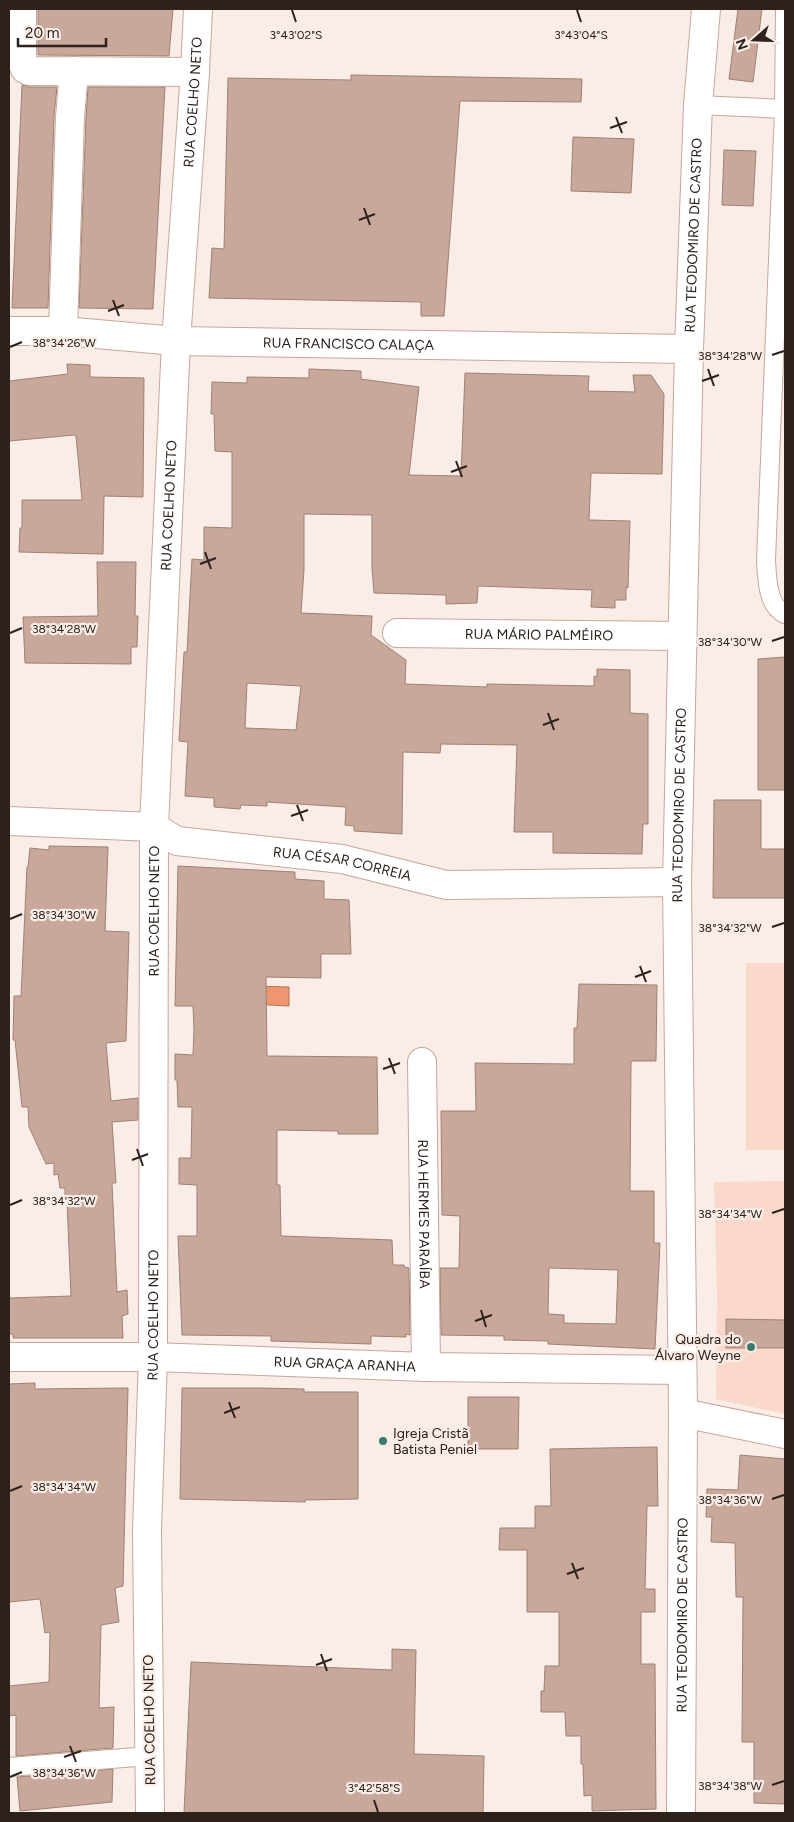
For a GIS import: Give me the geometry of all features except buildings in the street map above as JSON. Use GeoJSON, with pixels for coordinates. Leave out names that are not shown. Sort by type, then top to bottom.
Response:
{"type":"FeatureCollection","features":[{"type":"Feature","properties":{"kind":"street"},"geometry":{"type":"LineString","coordinates":[[22,9],[22,62],[25,69],[32,71],[196,72]]}},
{"type":"Feature","properties":{"kind":"street","name":"RUA COELHO NETO"},"geometry":{"type":"LineString","coordinates":[[150,1813],[147,1531],[153,1357],[154,828],[176,341],[196,72],[198,9]]}},
{"type":"Feature","properties":{"kind":"street","name":"RUA TEODOMIRO DE CASTRO"},"geometry":{"type":"LineString","coordinates":[[680,1813],[683,1412],[677,882],[689,349],[698,105],[706,9]]}},
{"type":"Feature","properties":{"kind":"street"},"geometry":{"type":"LineString","coordinates":[[63,331],[70,117],[74,71]]}},
{"type":"Feature","properties":{"kind":"street","name":"RUA FRANCISCO CALAÇA"},"geometry":{"type":"LineString","coordinates":[[9,331],[63,331],[176,341],[689,349]]}},
{"type":"Feature","properties":{"kind":"street","name":"RUA MÁRIO PALMÉIRO"},"geometry":{"type":"LineString","coordinates":[[397,632],[682,636]]}},
{"type":"Feature","properties":{"kind":"street","name":"RUA CÉSAR CORREIA"},"geometry":{"type":"LineString","coordinates":[[9,821],[154,828],[176,840],[342,859],[446,885],[677,882]]}},
{"type":"Feature","properties":{"kind":"street","name":"RUA HERMES PARAÍBA"},"geometry":{"type":"LineString","coordinates":[[422,1062],[426,1367]]}},
{"type":"Feature","properties":{"kind":"street","name":"RUA GRAÇA ARANHA"},"geometry":{"type":"LineString","coordinates":[[9,1357],[153,1357],[426,1367],[682,1370]]}},
{"type":"Feature","properties":{"kind":"street"},"geometry":{"type":"LineString","coordinates":[[683,1412],[785,1434]]}},
{"type":"Feature","properties":{"kind":"lane"},"geometry":{"type":"LineString","coordinates":[[785,9],[784,109],[766,560],[768,591],[781,612],[785,614]]}},
{"type":"Feature","properties":{"kind":"lane"},"geometry":{"type":"LineString","coordinates":[[698,105],[784,109]]}},
{"type":"Feature","properties":{"kind":"lane"},"geometry":{"type":"LineString","coordinates":[[9,1767],[149,1756]]}},
{"type":"Feature","properties":{"kind":"shaded area"},"geometry":{"type":"Polygon","coordinates":[[[746,963],[785,963],[785,1150],[746,1150],[746,963]]]}},
{"type":"Feature","properties":{"kind":"shaded area"},"geometry":{"type":"Polygon","coordinates":[[[250,986],[289,987],[289,1006],[249,1004],[250,986]]]}},
{"type":"Feature","properties":{"kind":"shaded area","name":"Quadra do Álvaro Weyne"},"geometry":{"type":"Polygon","coordinates":[[[785,1181],[785,1414],[716,1399],[717,1296],[714,1182],[785,1181]]]}},
{"type":"Feature","properties":{"kind":"place","name":"Quadra do Álvaro Weyne"},"geometry":{"type":"Point","coordinates":[751,1347]}},
{"type":"Feature","properties":{"kind":"place","name":"Igreja Cristã Batista Peniel"},"geometry":{"type":"Point","coordinates":[383,1441]}}]}
